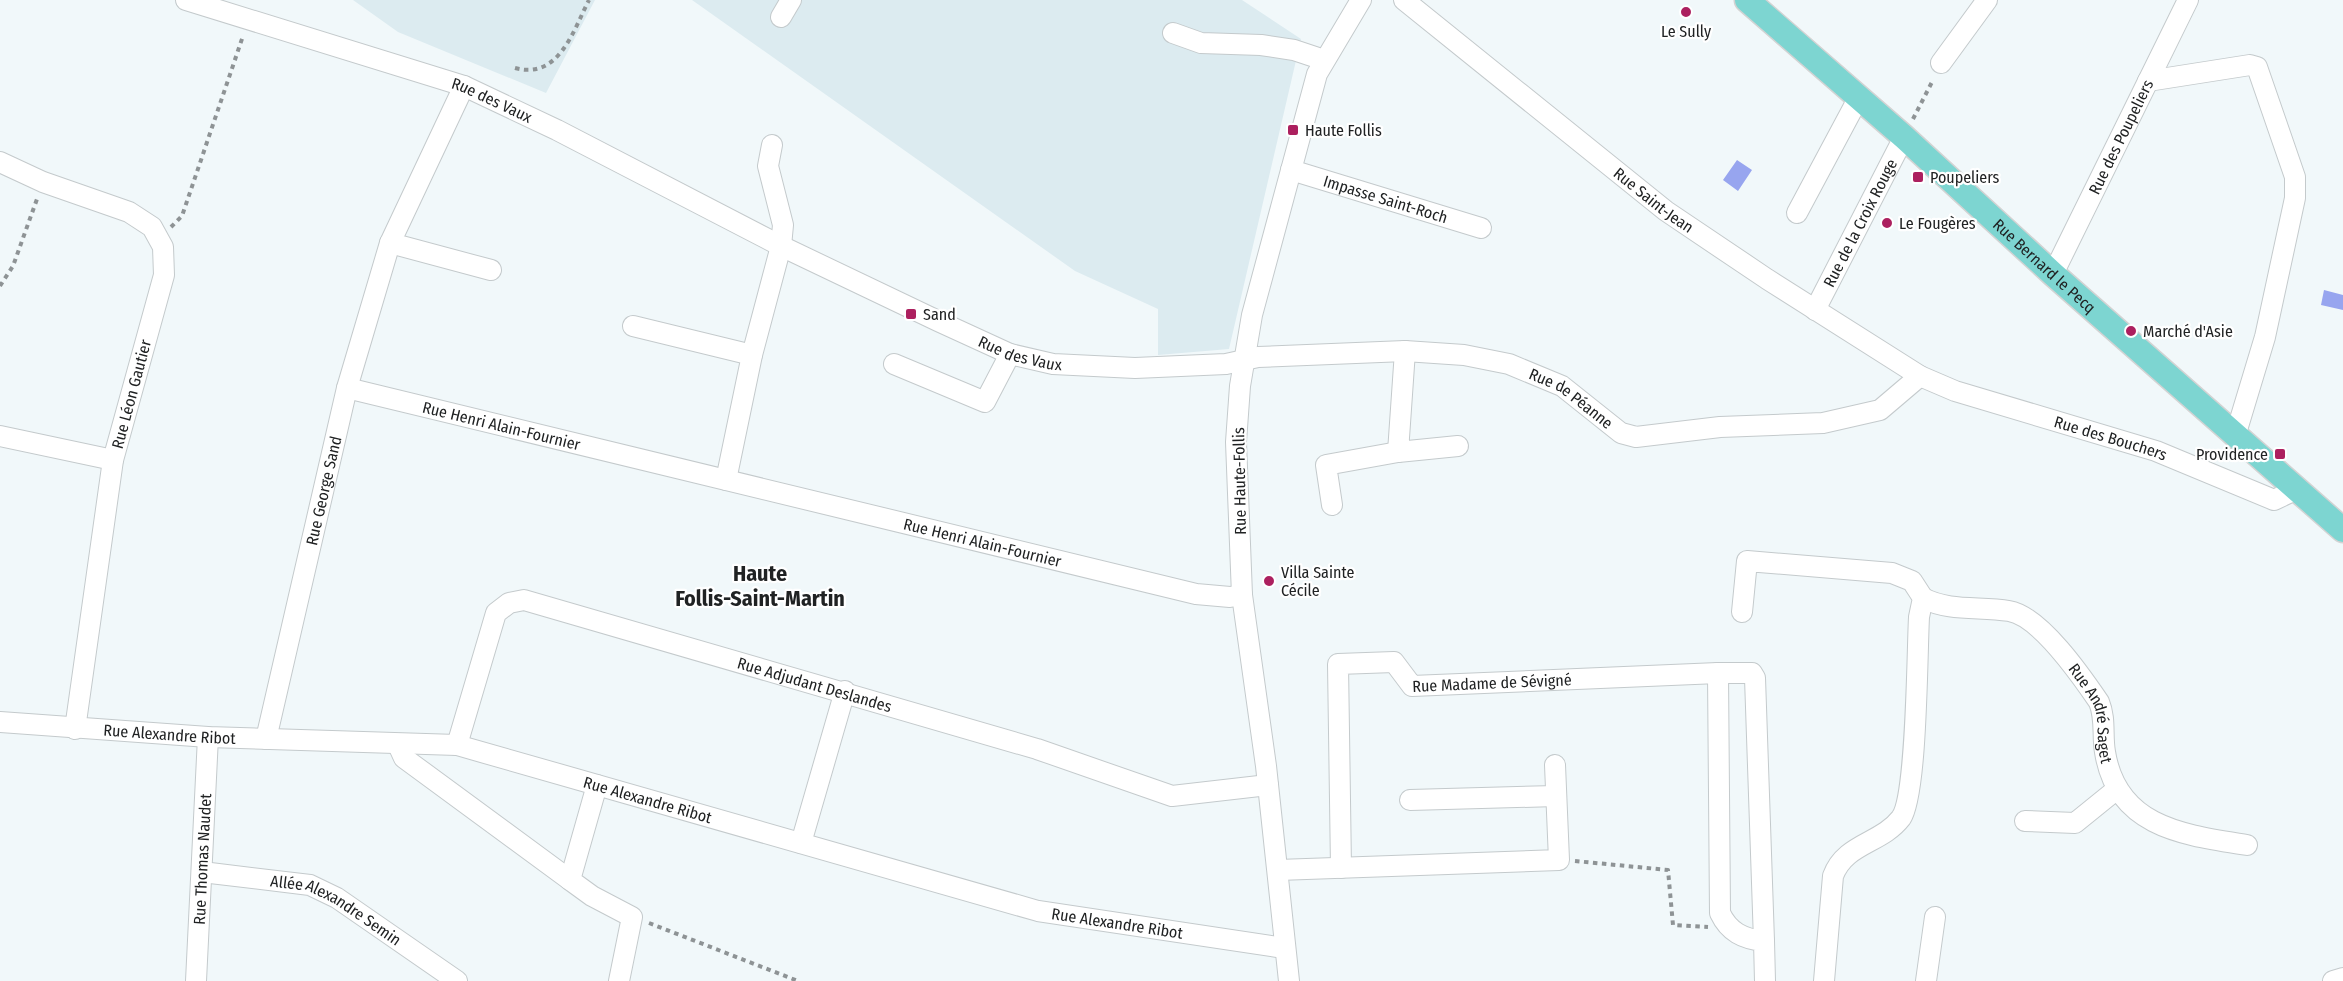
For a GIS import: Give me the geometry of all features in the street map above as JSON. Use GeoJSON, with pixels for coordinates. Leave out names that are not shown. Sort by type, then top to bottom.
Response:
{"type":"FeatureCollection","features":[{"type":"Feature","properties":{"kind":"main road","name":"Rue Bernard le Pecq"},"geometry":{"type":"LineString","coordinates":[[1747,0],[1904,137],[2053,274],[2343,531]]}},
{"type":"Feature","properties":{"kind":"street","name":"Rue des Vaux"},"geometry":{"type":"LineString","coordinates":[[186,0],[464,86],[557,130],[781,246],[1010,354],[1053,364],[1135,368],[1244,362]]}},
{"type":"Feature","properties":{"kind":"street"},"geometry":{"type":"LineString","coordinates":[[781,17],[791,0]]}},
{"type":"Feature","properties":{"kind":"street","name":"Rue Haute-Follis"},"geometry":{"type":"LineString","coordinates":[[1289,981],[1268,785],[1242,596],[1236,442],[1244,362],[1252,315],[1317,74],[1361,0]]}},
{"type":"Feature","properties":{"kind":"street","name":"Rue Saint-Jean"},"geometry":{"type":"LineString","coordinates":[[1404,0],[1666,210],[1815,310],[1920,376]]}},
{"type":"Feature","properties":{"kind":"street"},"geometry":{"type":"LineString","coordinates":[[1941,63],[1987,0]]}},
{"type":"Feature","properties":{"kind":"street","name":"Rue des Poupeliers"},"geometry":{"type":"LineString","coordinates":[[2053,274],[2188,0]]}},
{"type":"Feature","properties":{"kind":"street"},"geometry":{"type":"LineString","coordinates":[[1173,33],[1201,43],[1261,45],[1294,50],[1324,60]]}},
{"type":"Feature","properties":{"kind":"street"},"geometry":{"type":"LineString","coordinates":[[2148,81],[2250,65],[2257,66],[2295,177],[2292,215],[2265,338],[2235,434]]}},
{"type":"Feature","properties":{"kind":"street","name":"Rue George Sand"},"geometry":{"type":"LineString","coordinates":[[266,739],[347,388],[390,243],[464,86]]}},
{"type":"Feature","properties":{"kind":"street"},"geometry":{"type":"LineString","coordinates":[[1797,213],[1859,98]]}},
{"type":"Feature","properties":{"kind":"street","name":"Rue de la Croix Rouge"},"geometry":{"type":"LineString","coordinates":[[1815,310],[1904,137]]}},
{"type":"Feature","properties":{"kind":"street"},"geometry":{"type":"LineString","coordinates":[[726,480],[752,355],[781,246],[783,225],[768,166],[772,146]]}},
{"type":"Feature","properties":{"kind":"street"},"geometry":{"type":"LineString","coordinates":[[0,162],[43,182],[129,212],[152,227],[159,239]]}},
{"type":"Feature","properties":{"kind":"street","name":"Impasse Saint-Roch"},"geometry":{"type":"LineString","coordinates":[[1291,170],[1481,228]]}},
{"type":"Feature","properties":{"kind":"street","name":"Rue Léon Gautier"},"geometry":{"type":"LineString","coordinates":[[75,729],[113,460],[164,275],[163,247],[159,239]]}},
{"type":"Feature","properties":{"kind":"street"},"geometry":{"type":"LineString","coordinates":[[390,243],[491,270]]}},
{"type":"Feature","properties":{"kind":"street"},"geometry":{"type":"LineString","coordinates":[[633,326],[752,355]]}},
{"type":"Feature","properties":{"kind":"street"},"geometry":{"type":"LineString","coordinates":[[1398,452],[1406,351]]}},
{"type":"Feature","properties":{"kind":"street","name":"Rue de Péanne"},"geometry":{"type":"LineString","coordinates":[[1244,362],[1258,357],[1406,351],[1464,354],[1509,364],[1562,386],[1621,433],[1636,437],[1720,427],[1823,423],[1880,410],[1920,376]]}},
{"type":"Feature","properties":{"kind":"street","name":"Rue des Vaux"},"geometry":{"type":"LineString","coordinates":[[894,364],[985,402],[1010,354]]}},
{"type":"Feature","properties":{"kind":"street","name":"Rue des Bouchers"},"geometry":{"type":"LineString","coordinates":[[1920,376],[1955,391],[2156,450],[2274,500],[2297,489]]}},
{"type":"Feature","properties":{"kind":"street","name":"Rue Henri Alain-Fournier"},"geometry":{"type":"LineString","coordinates":[[347,388],[1196,594],[1242,596]]}},
{"type":"Feature","properties":{"kind":"street"},"geometry":{"type":"LineString","coordinates":[[0,436],[113,460]]}},
{"type":"Feature","properties":{"kind":"street"},"geometry":{"type":"LineString","coordinates":[[1332,504],[1326,465],[1398,452],[1458,446]]}},
{"type":"Feature","properties":{"kind":"street","name":"Rue André Saget"},"geometry":{"type":"LineString","coordinates":[[1742,612],[1748,561],[1892,573],[1912,581],[1923,598],[1937,606],[2011,611],[2029,619],[2099,702],[2104,714],[2104,752],[2117,789],[2136,812],[2166,828],[2247,845]]}},
{"type":"Feature","properties":{"kind":"street"},"geometry":{"type":"LineString","coordinates":[[1824,981],[1833,876],[1838,863],[1850,852],[1891,829],[1903,815],[1910,786],[1919,617],[1923,598]]}},
{"type":"Feature","properties":{"kind":"street","name":"Rue Adjudant Deslandes"},"geometry":{"type":"LineString","coordinates":[[457,745],[496,614],[509,603],[524,600],[1037,749],[1172,796],[1268,785]]}},
{"type":"Feature","properties":{"kind":"street","name":"Rue Madame de Sévigné"},"geometry":{"type":"LineString","coordinates":[[1341,868],[1338,664],[1394,662],[1412,686],[1745,672],[1752,674],[1755,678],[1765,981]]}},
{"type":"Feature","properties":{"kind":"street"},"geometry":{"type":"LineString","coordinates":[[1718,673],[1720,913],[1726,926],[1745,939],[1764,941]]}},
{"type":"Feature","properties":{"kind":"street"},"geometry":{"type":"LineString","coordinates":[[801,843],[845,692]]}},
{"type":"Feature","properties":{"kind":"street","name":"Rue Alexandre Ribot"},"geometry":{"type":"LineString","coordinates":[[0,722],[208,737],[398,745],[457,745],[1038,911],[1284,948]]}},
{"type":"Feature","properties":{"kind":"street","name":"Rue Thomas Naudet"},"geometry":{"type":"LineString","coordinates":[[196,981],[208,737]]}},
{"type":"Feature","properties":{"kind":"street"},"geometry":{"type":"LineString","coordinates":[[398,745],[404,758],[592,896],[632,917],[619,981]]}},
{"type":"Feature","properties":{"kind":"street"},"geometry":{"type":"LineString","coordinates":[[1278,870],[1559,860],[1555,765]]}},
{"type":"Feature","properties":{"kind":"street"},"geometry":{"type":"LineString","coordinates":[[570,880],[597,785]]}},
{"type":"Feature","properties":{"kind":"street"},"geometry":{"type":"LineString","coordinates":[[2025,821],[2075,822],[2117,789]]}},
{"type":"Feature","properties":{"kind":"street"},"geometry":{"type":"LineString","coordinates":[[1410,800],[1556,796]]}},
{"type":"Feature","properties":{"kind":"street","name":"Allée Alexandre Semin"},"geometry":{"type":"LineString","coordinates":[[202,872],[310,885],[337,898],[457,981]]}},
{"type":"Feature","properties":{"kind":"street"},"geometry":{"type":"LineString","coordinates":[[1926,981],[1935,917]]}},
{"type":"Feature","properties":{"kind":"street"},"geometry":{"type":"LineString","coordinates":[[2333,981],[2343,978]]}},
{"type":"Feature","properties":{"kind":"path"},"geometry":{"type":"LineString","coordinates":[[515,68],[533,70],[555,61],[589,0]]}},
{"type":"Feature","properties":{"kind":"path"},"geometry":{"type":"LineString","coordinates":[[159,239],[182,216],[249,18]]}},
{"type":"Feature","properties":{"kind":"path"},"geometry":{"type":"LineString","coordinates":[[1904,137],[1941,63]]}},
{"type":"Feature","properties":{"kind":"path"},"geometry":{"type":"LineString","coordinates":[[0,286],[12,266],[43,182]]}},
{"type":"Feature","properties":{"kind":"path"},"geometry":{"type":"LineString","coordinates":[[1559,860],[1668,870],[1673,925],[1726,926]]}},
{"type":"Feature","properties":{"kind":"path"},"geometry":{"type":"LineString","coordinates":[[632,917],[676,932],[798,981]]}},
{"type":"Feature","properties":{"kind":"shaded area"},"geometry":{"type":"Polygon","coordinates":[[[353,0],[595,0],[546,93],[398,32],[353,0]]]}},
{"type":"Feature","properties":{"kind":"shaded area"},"geometry":{"type":"Polygon","coordinates":[[[692,0],[1242,0],[1301,39],[1229,349],[1158,355],[1158,309],[1075,271],[692,0]]]}},
{"type":"Feature","properties":{"kind":"water"},"geometry":{"type":"Polygon","coordinates":[[[1737,160],[1752,170],[1738,191],[1723,180],[1737,160]]]}},
{"type":"Feature","properties":{"kind":"water"},"geometry":{"type":"Polygon","coordinates":[[[2324,290],[2343,295],[2343,310],[2321,305],[2324,290]]]}},
{"type":"Feature","properties":{"kind":"place","name":"Le Sully"},"geometry":{"type":"Point","coordinates":[1686,12]}},
{"type":"Feature","properties":{"kind":"place","name":"Haute Follis"},"geometry":{"type":"Point","coordinates":[1293,130]}},
{"type":"Feature","properties":{"kind":"place","name":"Poupeliers"},"geometry":{"type":"Point","coordinates":[1918,177]}},
{"type":"Feature","properties":{"kind":"place","name":"Le Fougères"},"geometry":{"type":"Point","coordinates":[1887,223]}},
{"type":"Feature","properties":{"kind":"place","name":"Sand"},"geometry":{"type":"Point","coordinates":[911,314]}},
{"type":"Feature","properties":{"kind":"place","name":"Marché d'Asie"},"geometry":{"type":"Point","coordinates":[2131,331]}},
{"type":"Feature","properties":{"kind":"place","name":"Providence"},"geometry":{"type":"Point","coordinates":[2280,454]}},
{"type":"Feature","properties":{"kind":"place","name":"Villa Sainte Cécile"},"geometry":{"type":"Point","coordinates":[1269,581]}},
{"type":"Feature","properties":{"kind":"district","name":"Haute Follis-Saint-Martin"},"geometry":{"type":"Point","coordinates":[760,586]}}]}
